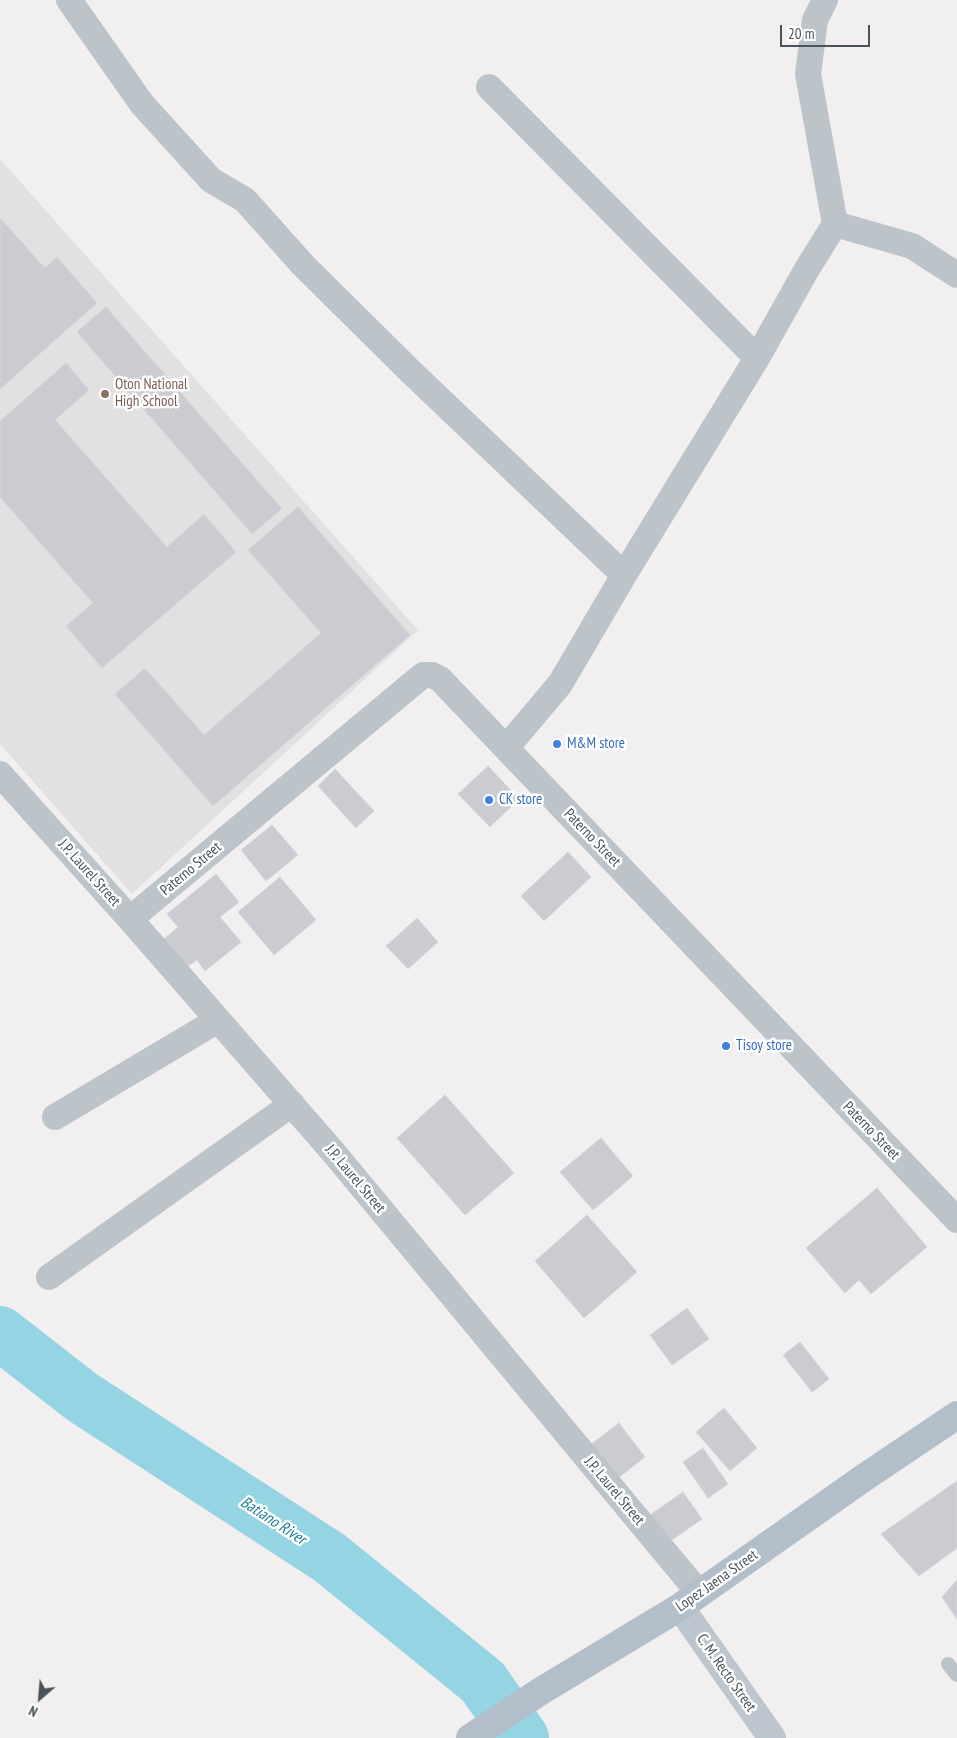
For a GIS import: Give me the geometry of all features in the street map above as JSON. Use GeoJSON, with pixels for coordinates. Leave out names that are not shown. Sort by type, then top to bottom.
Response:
{"type":"FeatureCollection","features":[{"type":"Feature","properties":{"kind":"main road","name":"Lopez Jaena Street"},"geometry":{"type":"LineString","coordinates":[[473,1737],[541,1690],[689,1600],[957,1414]]}},
{"type":"Feature","properties":{"kind":"main road","name":"C. M. Recto Street"},"geometry":{"type":"LineString","coordinates":[[689,1600],[772,1738]]}},
{"type":"Feature","properties":{"kind":"street"},"geometry":{"type":"LineString","coordinates":[[69,0],[142,104],[211,180],[245,200],[303,265],[624,576]]}},
{"type":"Feature","properties":{"kind":"street"},"geometry":{"type":"LineString","coordinates":[[506,748],[560,684],[758,358],[807,269],[835,224],[808,74],[815,20],[826,0]]}},
{"type":"Feature","properties":{"kind":"street"},"geometry":{"type":"LineString","coordinates":[[489,87],[758,358]]}},
{"type":"Feature","properties":{"kind":"street"},"geometry":{"type":"LineString","coordinates":[[835,224],[912,246],[957,275]]}},
{"type":"Feature","properties":{"kind":"street","name":"Paterno Street"},"geometry":{"type":"LineString","coordinates":[[130,919],[423,675],[432,675],[440,680],[506,748],[957,1220]]}},
{"type":"Feature","properties":{"kind":"street","name":"J.P. Laurel Street"},"geometry":{"type":"LineString","coordinates":[[0,774],[130,919],[341,1161],[689,1600]]}},
{"type":"Feature","properties":{"kind":"street"},"geometry":{"type":"LineString","coordinates":[[55,1117],[218,1020]]}},
{"type":"Feature","properties":{"kind":"street"},"geometry":{"type":"LineString","coordinates":[[49,1278],[292,1104]]}},
{"type":"Feature","properties":{"kind":"lane"},"geometry":{"type":"LineString","coordinates":[[948,1664],[957,1675]]}},
{"type":"Feature","properties":{"kind":"shaded area","name":"Oton National High School"},"geometry":{"type":"Polygon","coordinates":[[[0,159],[418,630],[132,894],[0,744],[0,159]]]}},
{"type":"Feature","properties":{"kind":"building"},"geometry":{"type":"Polygon","coordinates":[[[0,218],[45,268],[57,257],[97,303],[0,389],[0,218]]]}},
{"type":"Feature","properties":{"kind":"building"},"geometry":{"type":"Polygon","coordinates":[[[106,307],[282,509],[252,534],[77,332],[106,307]]]}},
{"type":"Feature","properties":{"kind":"building"},"geometry":{"type":"Polygon","coordinates":[[[66,363],[89,390],[55,420],[167,547],[204,514],[236,552],[102,668],[66,626],[93,603],[0,497],[0,421],[66,363]]]}},
{"type":"Feature","properties":{"kind":"building"},"geometry":{"type":"Polygon","coordinates":[[[298,507],[410,635],[213,806],[115,694],[145,668],[204,735],[321,633],[248,550],[298,507]]]}},
{"type":"Feature","properties":{"kind":"building"},"geometry":{"type":"Polygon","coordinates":[[[488,766],[519,799],[490,827],[458,794],[488,766]]]}},
{"type":"Feature","properties":{"kind":"building"},"geometry":{"type":"Polygon","coordinates":[[[335,769],[374,811],[356,828],[318,786],[335,769]]]}},
{"type":"Feature","properties":{"kind":"building"},"geometry":{"type":"Polygon","coordinates":[[[272,825],[298,855],[266,881],[241,850],[272,825]]]}},
{"type":"Feature","properties":{"kind":"building"},"geometry":{"type":"Polygon","coordinates":[[[568,852],[591,877],[544,921],[521,896],[568,852]]]}},
{"type":"Feature","properties":{"kind":"building"},"geometry":{"type":"Polygon","coordinates":[[[216,874],[239,902],[220,917],[241,942],[205,971],[197,960],[187,967],[164,939],[178,927],[167,914],[216,874]]]}},
{"type":"Feature","properties":{"kind":"building"},"geometry":{"type":"Polygon","coordinates":[[[280,877],[316,920],[274,955],[238,912],[280,877]]]}},
{"type":"Feature","properties":{"kind":"building"},"geometry":{"type":"Polygon","coordinates":[[[417,918],[438,942],[408,969],[386,946],[417,918]]]}},
{"type":"Feature","properties":{"kind":"building"},"geometry":{"type":"Polygon","coordinates":[[[445,1095],[514,1173],[465,1215],[397,1138],[445,1095]]]}},
{"type":"Feature","properties":{"kind":"building"},"geometry":{"type":"Polygon","coordinates":[[[601,1138],[633,1176],[593,1210],[560,1172],[601,1138]]]}},
{"type":"Feature","properties":{"kind":"building"},"geometry":{"type":"Polygon","coordinates":[[[877,1188],[927,1247],[871,1294],[859,1280],[845,1293],[806,1248],[877,1188]]]}},
{"type":"Feature","properties":{"kind":"building"},"geometry":{"type":"Polygon","coordinates":[[[587,1215],[637,1272],[584,1318],[535,1261],[587,1215]]]}},
{"type":"Feature","properties":{"kind":"building"},"geometry":{"type":"Polygon","coordinates":[[[687,1308],[709,1339],[672,1365],[650,1335],[687,1308]]]}},
{"type":"Feature","properties":{"kind":"building"},"geometry":{"type":"Polygon","coordinates":[[[800,1342],[829,1379],[812,1392],[783,1355],[800,1342]]]}},
{"type":"Feature","properties":{"kind":"building"},"geometry":{"type":"Polygon","coordinates":[[[724,1408],[757,1448],[730,1471],[696,1432],[724,1408]]]}},
{"type":"Feature","properties":{"kind":"building"},"geometry":{"type":"Polygon","coordinates":[[[619,1423],[645,1457],[617,1479],[590,1445],[619,1423]]]}},
{"type":"Feature","properties":{"kind":"building"},"geometry":{"type":"Polygon","coordinates":[[[703,1448],[728,1484],[708,1498],[683,1462],[703,1448]]]}},
{"type":"Feature","properties":{"kind":"building"},"geometry":{"type":"Polygon","coordinates":[[[957,1481],[957,1548],[919,1576],[881,1534],[957,1481]]]}},
{"type":"Feature","properties":{"kind":"building"},"geometry":{"type":"Polygon","coordinates":[[[683,1492],[702,1519],[669,1542],[650,1515],[683,1492]]]}},
{"type":"Feature","properties":{"kind":"building"},"geometry":{"type":"Polygon","coordinates":[[[957,1580],[957,1619],[942,1597],[957,1580]]]}},
{"type":"Feature","properties":{"kind":"waterway","name":"Batiano River"},"geometry":{"type":"LineString","coordinates":[[0,1333],[82,1397],[330,1558],[483,1682],[522,1738]]}},
{"type":"Feature","properties":{"kind":"place","name":"Oton National High School"},"geometry":{"type":"Point","coordinates":[105,394]}},
{"type":"Feature","properties":{"kind":"place","name":"M&M store"},"geometry":{"type":"Point","coordinates":[557,744]}},
{"type":"Feature","properties":{"kind":"place","name":"CK store"},"geometry":{"type":"Point","coordinates":[489,800]}},
{"type":"Feature","properties":{"kind":"place","name":"Tisoy store"},"geometry":{"type":"Point","coordinates":[726,1046]}}]}
